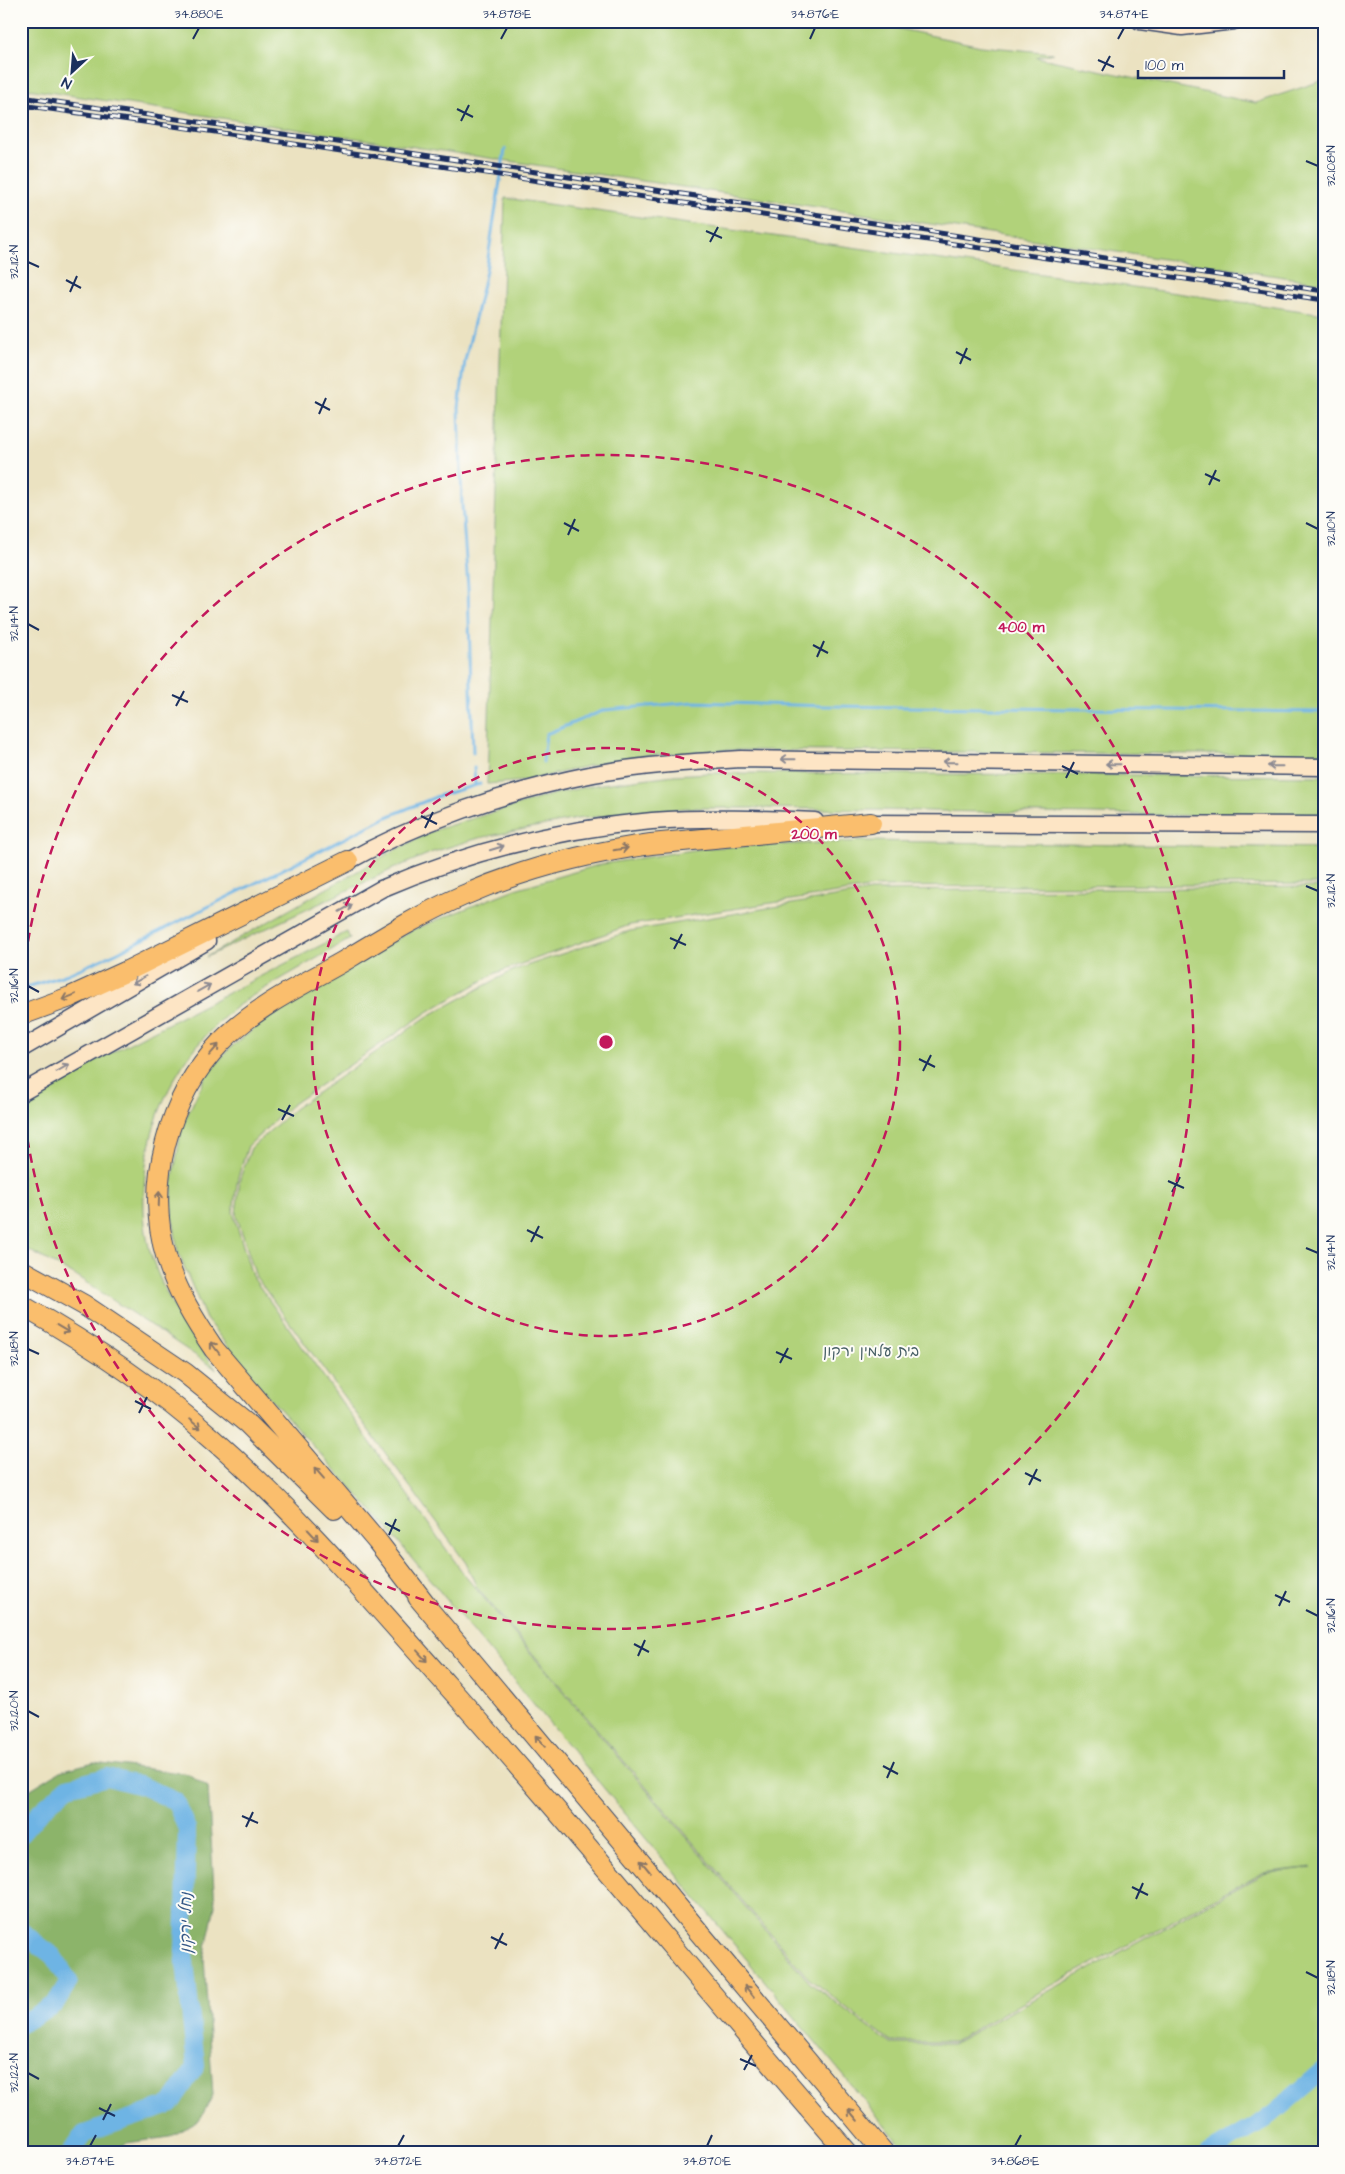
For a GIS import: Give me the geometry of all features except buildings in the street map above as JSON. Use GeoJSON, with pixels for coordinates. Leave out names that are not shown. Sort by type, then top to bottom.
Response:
{"type":"FeatureCollection","features":[{"type":"Feature","properties":{"kind":"highway"},"geometry":{"type":"LineString","coordinates":[[871,823],[651,844],[618,849],[541,869],[486,886],[460,896],[405,924],[252,1016],[222,1042],[200,1067],[187,1088],[166,1141],[159,1208],[162,1239],[166,1256],[180,1291],[195,1320],[214,1349],[377,1541],[427,1606],[884,2153]]}},
{"type":"Feature","properties":{"kind":"highway"},"geometry":{"type":"LineString","coordinates":[[21,1015],[70,997],[126,972],[348,861]]}},
{"type":"Feature","properties":{"kind":"highway"},"geometry":{"type":"LineString","coordinates":[[21,1270],[84,1305],[158,1352],[247,1423],[293,1467],[427,1606]]}},
{"type":"Feature","properties":{"kind":"highway"},"geometry":{"type":"LineString","coordinates":[[21,1305],[87,1344],[168,1402],[212,1437],[295,1516],[522,1768],[848,2153]]}},
{"type":"Feature","properties":{"kind":"main road"},"geometry":{"type":"LineString","coordinates":[[1140,21],[1182,27],[1234,21]]}},
{"type":"Feature","properties":{"kind":"main road"},"geometry":{"type":"LineString","coordinates":[[21,1049],[348,861],[404,834],[492,801],[594,774],[683,762],[757,759],[1324,767]]}},
{"type":"Feature","properties":{"kind":"main road"},"geometry":{"type":"LineString","coordinates":[[21,1093],[381,889],[439,866],[532,840],[588,829],[653,821],[791,820],[871,823],[1324,825]]}},
{"type":"Feature","properties":{"kind":"green space"},"geometry":{"type":"Polygon","coordinates":[[[21,21],[862,21],[981,46],[1053,53],[1036,57],[1256,103],[1324,80],[1324,283],[21,88],[21,21]]]}},
{"type":"Feature","properties":{"kind":"green space"},"geometry":{"type":"Polygon","coordinates":[[[505,198],[1324,314],[1324,755],[725,750],[643,756],[588,766],[526,781],[487,784],[505,198]]]}},
{"type":"Feature","properties":{"kind":"green space"},"geometry":{"type":"Polygon","coordinates":[[[709,773],[1324,776],[1324,818],[687,808],[576,819],[479,838],[433,852],[206,957],[391,852],[435,830],[554,794],[595,785],[674,775],[709,773]]]}},
{"type":"Feature","properties":{"kind":"green space","name":"בית עלמין ירקון"},"geometry":{"type":"Polygon","coordinates":[[[866,841],[1324,848],[1324,884],[875,887],[630,925],[496,973],[429,1011],[290,1106],[248,1146],[238,1177],[233,1212],[252,1276],[466,1577],[810,1983],[891,2044],[952,2044],[1263,1874],[1313,1867],[1262,1873],[1049,1987],[953,2042],[891,2042],[808,1978],[477,1588],[466,1563],[256,1277],[236,1214],[240,1178],[251,1148],[294,1109],[428,1016],[514,970],[630,931],[870,891],[1324,887],[1324,2153],[908,2153],[382,1522],[260,1387],[206,1319],[178,1252],[172,1212],[172,1184],[182,1126],[207,1074],[230,1048],[270,1016],[412,930],[515,889],[602,864],[706,848],[866,841]]]}},
{"type":"Feature","properties":{"kind":"green space"},"geometry":{"type":"Polygon","coordinates":[[[347,932],[350,939],[247,999],[216,1025],[182,1066],[169,1088],[151,1138],[146,1164],[144,1200],[145,1225],[152,1258],[172,1303],[188,1330],[216,1369],[78,1277],[21,1246],[21,1102],[97,1060],[347,932]]]}},
{"type":"Feature","properties":{"kind":"green space"},"geometry":{"type":"Polygon","coordinates":[[[94,1762],[188,1774],[208,1787],[215,1906],[204,1958],[213,2095],[199,2121],[170,2137],[127,2143],[109,2153],[21,2153],[21,1795],[60,1771],[94,1762]]]}},
{"type":"Feature","properties":{"kind":"waterway"},"geometry":{"type":"LineString","coordinates":[[473,753],[468,587],[462,505],[459,408],[465,361],[486,271],[505,149]]}},
{"type":"Feature","properties":{"kind":"waterway"},"geometry":{"type":"LineString","coordinates":[[543,762],[546,734],[605,710],[694,702],[827,706],[1324,712]]}},
{"type":"Feature","properties":{"kind":"waterway"},"geometry":{"type":"LineString","coordinates":[[474,768],[475,784]]}},
{"type":"Feature","properties":{"kind":"waterway"},"geometry":{"type":"LineString","coordinates":[[21,989],[68,974],[116,953],[387,817],[438,796],[480,784]]}},
{"type":"Feature","properties":{"kind":"waterway","name":"נחל ירקון"},"geometry":{"type":"LineString","coordinates":[[21,1834],[41,1811],[68,1787],[107,1777],[142,1786],[175,1801],[187,1829],[184,1952],[196,2066],[170,2105],[84,2134],[70,2153]]}},
{"type":"Feature","properties":{"kind":"waterway","name":"נחל ירקון"},"geometry":{"type":"LineString","coordinates":[[21,1931],[53,1956],[69,1981],[55,2004],[21,2024]]}},
{"type":"Feature","properties":{"kind":"waterway","name":"נחל ירקון"},"geometry":{"type":"LineString","coordinates":[[1209,2153],[1265,2120],[1324,2070]]}},
{"type":"Feature","properties":{"kind":"railway"},"geometry":{"type":"LineString","coordinates":[[21,97],[311,138],[1324,291]]}},
{"type":"Feature","properties":{"kind":"railway"},"geometry":{"type":"LineString","coordinates":[[21,105],[202,130],[1324,300]]}}]}
